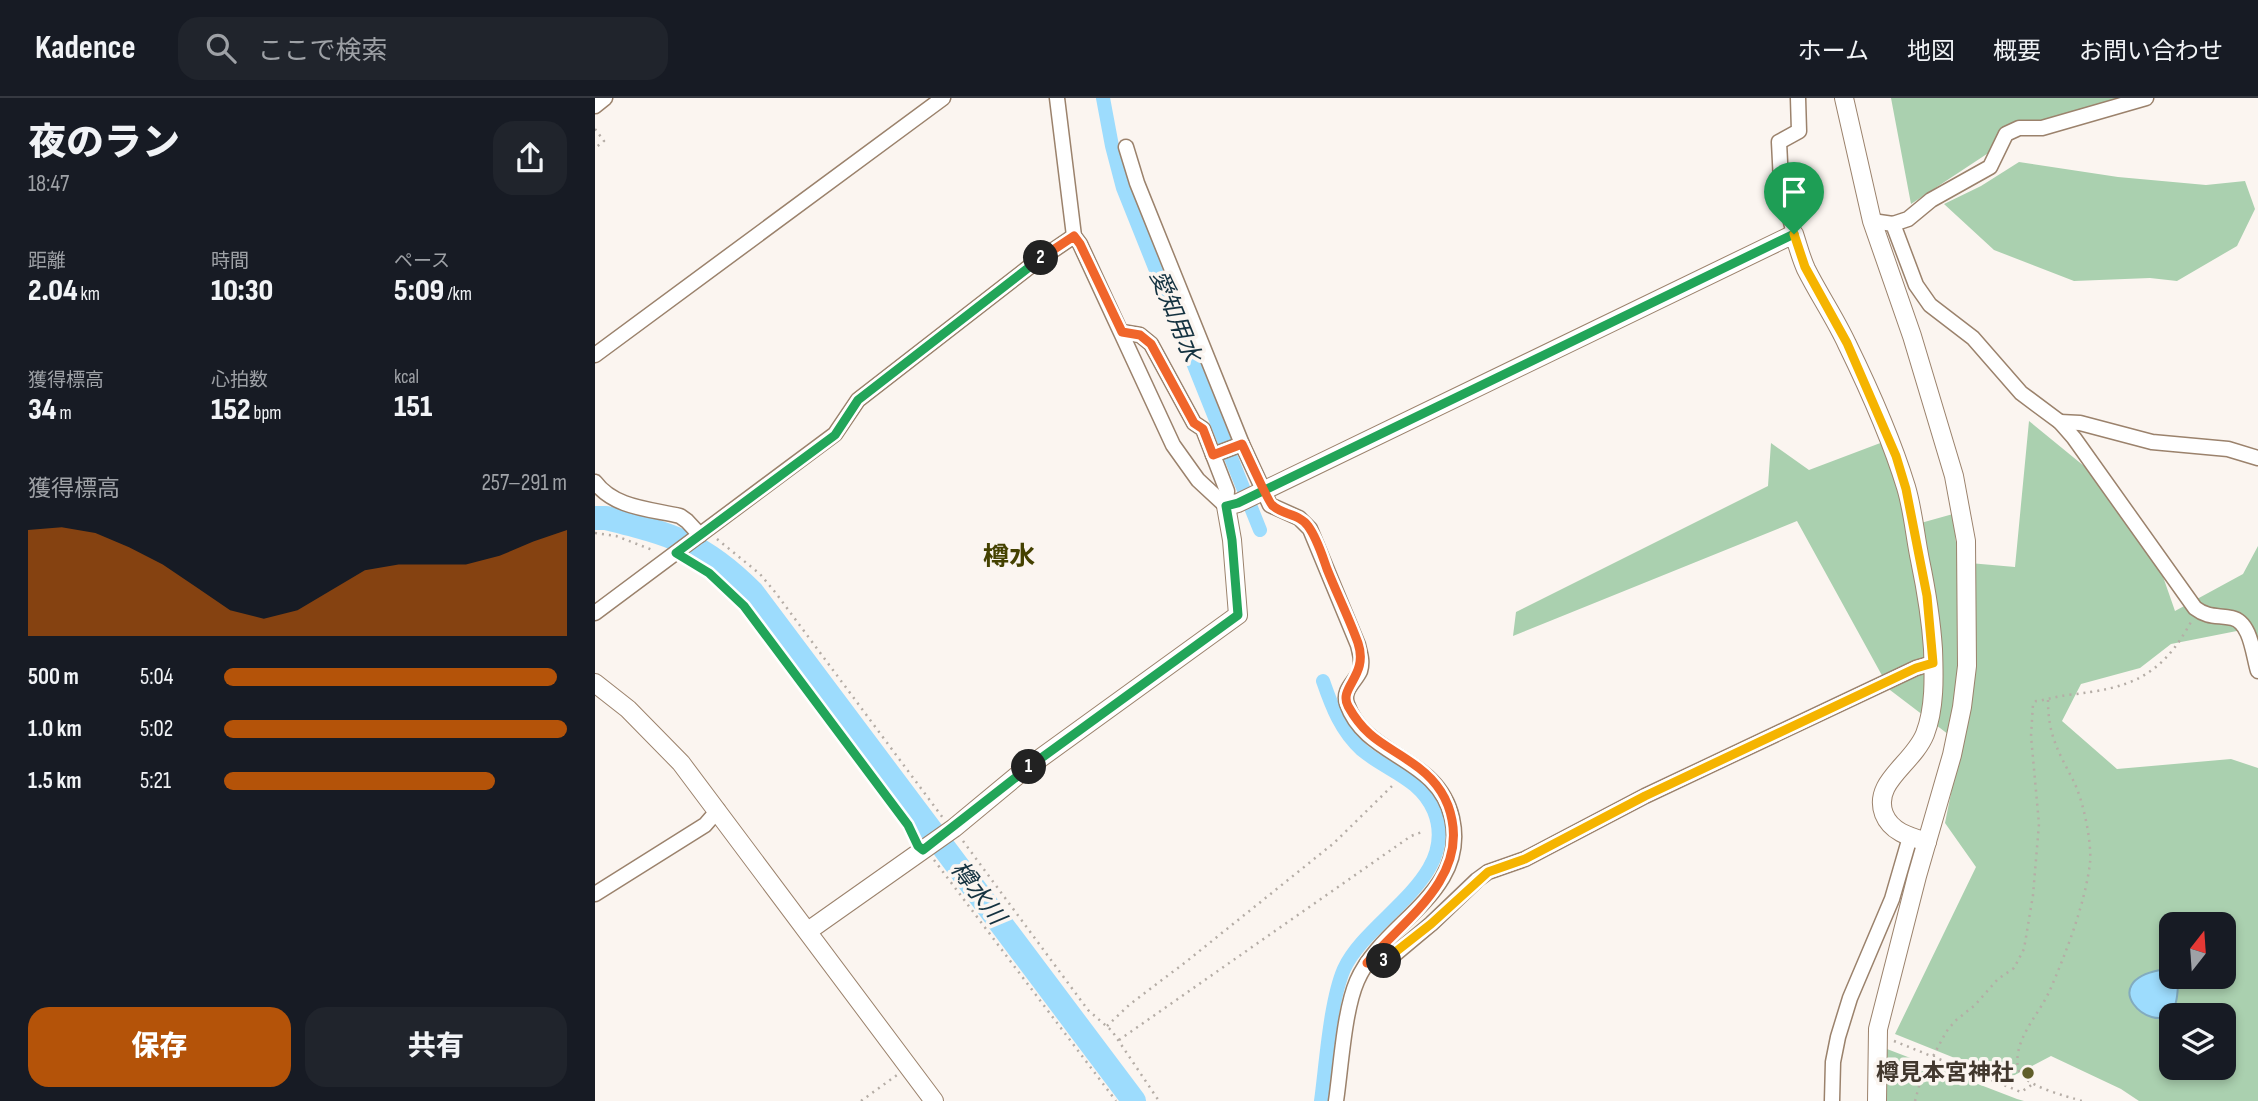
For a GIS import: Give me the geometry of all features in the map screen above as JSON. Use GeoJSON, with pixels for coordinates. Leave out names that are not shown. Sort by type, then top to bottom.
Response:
{"type":"FeatureCollection","features":[{"type":"Feature","properties":{"kind":"street"},"geometry":{"type":"LineString","coordinates":[[595,106],[605,98]]}},
{"type":"Feature","properties":{"kind":"street"},"geometry":{"type":"LineString","coordinates":[[595,355],[943,98]]}},
{"type":"Feature","properties":{"kind":"street"},"geometry":{"type":"LineString","coordinates":[[1057,98],[1074,236],[1122,332],[1173,445],[1198,480],[1232,505]]}},
{"type":"Feature","properties":{"kind":"street"},"geometry":{"type":"LineString","coordinates":[[1798,98],[1798,131],[1779,142],[1781,182],[1794,234],[1805,267],[1847,343],[1899,467],[1906,489],[1927,596],[1933,663],[1930,714],[1919,746],[1907,763],[1887,782],[1881,795],[1881,806],[1887,820],[1897,830],[1919,839]]}},
{"type":"Feature","properties":{"kind":"street"},"geometry":{"type":"LineString","coordinates":[[1832,1101],[1833,1062],[1854,987],[1919,839],[1952,755],[1965,679],[1968,618],[1966,541],[1954,476],[1912,336],[1872,221],[1844,98]]}},
{"type":"Feature","properties":{"kind":"street"},"geometry":{"type":"LineString","coordinates":[[1872,221],[1893,224],[1908,219],[1931,200],[1990,167],[2006,134],[2019,128],[2042,128],[2146,98]]}},
{"type":"Feature","properties":{"kind":"street"},"geometry":{"type":"LineString","coordinates":[[1126,147],[1136,183],[1263,491],[1270,505],[1299,518],[1310,529],[1358,645],[1362,660],[1359,671],[1346,692],[1346,702],[1369,735],[1428,775],[1443,793],[1452,817],[1454,844],[1444,876],[1434,892],[1367,963],[1353,992],[1336,1101]]}},
{"type":"Feature","properties":{"kind":"street"},"geometry":{"type":"LineString","coordinates":[[1893,224],[1916,285],[1930,305],[1973,338],[2021,393],[2060,422],[2197,610],[2209,617],[2238,621],[2249,636],[2258,671]]}},
{"type":"Feature","properties":{"kind":"street"},"geometry":{"type":"LineString","coordinates":[[1232,505],[1794,234]]}},
{"type":"Feature","properties":{"kind":"street"},"geometry":{"type":"LineString","coordinates":[[595,612],[835,435],[858,400],[877,384],[1074,236]]}},
{"type":"Feature","properties":{"kind":"street"},"geometry":{"type":"LineString","coordinates":[[808,931],[927,848],[1024,770],[1238,615],[1232,505],[1203,429],[1194,423],[1151,344],[1140,335],[1122,332]]}},
{"type":"Feature","properties":{"kind":"street"},"geometry":{"type":"LineString","coordinates":[[2060,422],[2080,423],[2152,442],[2228,449],[2258,458]]}},
{"type":"Feature","properties":{"kind":"street"},"geometry":{"type":"LineString","coordinates":[[1213,455],[1242,444]]}},
{"type":"Feature","properties":{"kind":"street"},"geometry":{"type":"LineString","coordinates":[[595,482],[604,493],[617,500],[680,516],[700,535]]}},
{"type":"Feature","properties":{"kind":"street"},"geometry":{"type":"LineString","coordinates":[[1367,963],[1388,960],[1488,872],[1525,859],[1741,750],[1916,668],[1933,663]]}},
{"type":"Feature","properties":{"kind":"street"},"geometry":{"type":"LineString","coordinates":[[595,683],[656,736],[718,810],[934,1101]]}},
{"type":"Feature","properties":{"kind":"street"},"geometry":{"type":"LineString","coordinates":[[595,894],[705,825],[718,810]]}},
{"type":"Feature","properties":{"kind":"street"},"geometry":{"type":"LineString","coordinates":[[1877,1101],[1878,1030],[1919,839]]}},
{"type":"Feature","properties":{"kind":"path"},"geometry":{"type":"LineString","coordinates":[[595,129],[604,141],[595,148]]}},
{"type":"Feature","properties":{"kind":"path"},"geometry":{"type":"LineString","coordinates":[[595,533],[616,536],[675,553],[709,573],[744,606],[908,825],[918,846],[927,848],[1115,1101]]}},
{"type":"Feature","properties":{"kind":"path"},"geometry":{"type":"LineString","coordinates":[[700,535],[760,574],[839,676],[841,683],[933,806],[954,828],[1088,1010],[1119,1040],[1159,1101]]}},
{"type":"Feature","properties":{"kind":"path"},"geometry":{"type":"LineString","coordinates":[[1915,1101],[1921,1079],[1946,1032],[1998,979],[2014,968],[2024,949],[2033,895],[2039,824],[2031,736],[2033,704],[2064,695],[2108,691],[2144,676],[2158,666],[2175,647],[2197,610]]}},
{"type":"Feature","properties":{"kind":"path"},"geometry":{"type":"LineString","coordinates":[[2048,700],[2052,736],[2077,792],[2086,824],[2090,860],[2084,891],[2050,989],[2020,1046],[2018,1068],[2033,1084],[2082,1101]]}},
{"type":"Feature","properties":{"kind":"path"},"geometry":{"type":"LineString","coordinates":[[1107,1026],[1113,1017],[1334,843],[1392,786]]}},
{"type":"Feature","properties":{"kind":"path"},"geometry":{"type":"LineString","coordinates":[[1119,1040],[1411,836],[1422,832]]}},
{"type":"Feature","properties":{"kind":"path"},"geometry":{"type":"LineString","coordinates":[[1891,1040],[2021,1092],[2033,1084]]}},
{"type":"Feature","properties":{"kind":"path"},"geometry":{"type":"LineString","coordinates":[[861,1101],[909,1067]]}},
{"type":"Feature","properties":{"kind":"green space"},"geometry":{"type":"Polygon","coordinates":[[[1891,98],[2125,98],[2098,110],[2044,120],[2002,144],[1911,204],[1891,98]]]}},
{"type":"Feature","properties":{"kind":"green space"},"geometry":{"type":"Polygon","coordinates":[[[2019,162],[2118,177],[2206,185],[2245,181],[2255,209],[2237,246],[2177,281],[2150,278],[2074,281],[1994,250],[1944,204],[1981,186],[2019,162]]]}},
{"type":"Feature","properties":{"kind":"green space"},"geometry":{"type":"Polygon","coordinates":[[[2029,421],[2095,475],[2160,568],[2175,611],[2243,574],[2258,546],[2258,646],[2252,628],[2171,644],[2140,668],[2081,684],[2062,721],[2117,769],[2231,759],[2258,768],[2258,1101],[2139,1101],[2121,1089],[2051,1056],[2007,1079],[1895,1034],[1976,867],[1945,823],[1961,744],[1890,690],[1797,521],[1513,636],[1516,612],[1768,486],[1771,443],[1809,470],[1883,442],[1910,526],[1953,514],[1958,562],[2015,567],[2029,421]]]}},
{"type":"Feature","properties":{"kind":"green space"},"geometry":{"type":"Polygon","coordinates":[[[1887,1049],[2017,1099],[2024,1101],[1887,1101],[1887,1049]]]}},
{"type":"Feature","properties":{"kind":"water"},"geometry":{"type":"Polygon","coordinates":[[[2159,970],[2159,989],[2177,989],[2176,1003],[2159,1003],[2159,1018],[2142,1012],[2130,995],[2131,985],[2141,976],[2159,970]]]}},
{"type":"Feature","properties":{"kind":"waterway","name":"愛知用水"},"geometry":{"type":"LineString","coordinates":[[1103,98],[1123,188],[1260,530]]}},
{"type":"Feature","properties":{"kind":"waterway","name":"樽水川"},"geometry":{"type":"LineString","coordinates":[[595,518],[629,524],[685,543],[718,562],[752,592],[1134,1101]]}},
{"type":"Feature","properties":{"kind":"waterway","name":"愛知用水"},"geometry":{"type":"LineString","coordinates":[[1321,1101],[1332,1015],[1344,969],[1356,950],[1424,877],[1435,857],[1439,835],[1434,811],[1420,790],[1362,750],[1348,735],[1323,681]]}},
{"type":"Feature","properties":{"kind":"place","name":"樽見本宮神社"},"geometry":{"type":"Point","coordinates":[2028,1073]}},
{"type":"Feature","properties":{"kind":"district","name":"樽水"},"geometry":{"type":"Point","coordinates":[1009,557]}},
{"type":"Feature","properties":{"kind":"route"},"geometry":{"type":"LineString","coordinates":[[1794,234],[1541,355],[1265,490],[1238,503],[1226,506],[1232,540],[1238,615],[1024,770],[923,850],[918,846],[908,825],[734,593],[696,564],[676,553],[835,435],[858,400],[1033,264],[1074,236],[1122,332],[1140,335],[1151,344],[1194,423],[1203,429],[1213,455],[1242,444],[1262,482],[1265,490],[1270,505],[1299,518],[1310,529],[1362,660],[1359,671],[1346,692],[1346,702],[1369,735],[1428,775],[1446,800],[1452,817],[1454,844],[1444,876],[1434,892],[1367,963],[1380,963],[1388,960],[1431,924],[1488,872],[1525,859],[1645,796],[1916,668],[1933,663],[1927,596],[1906,489],[1896,456],[1847,343],[1805,267],[1794,234]]}}]}
